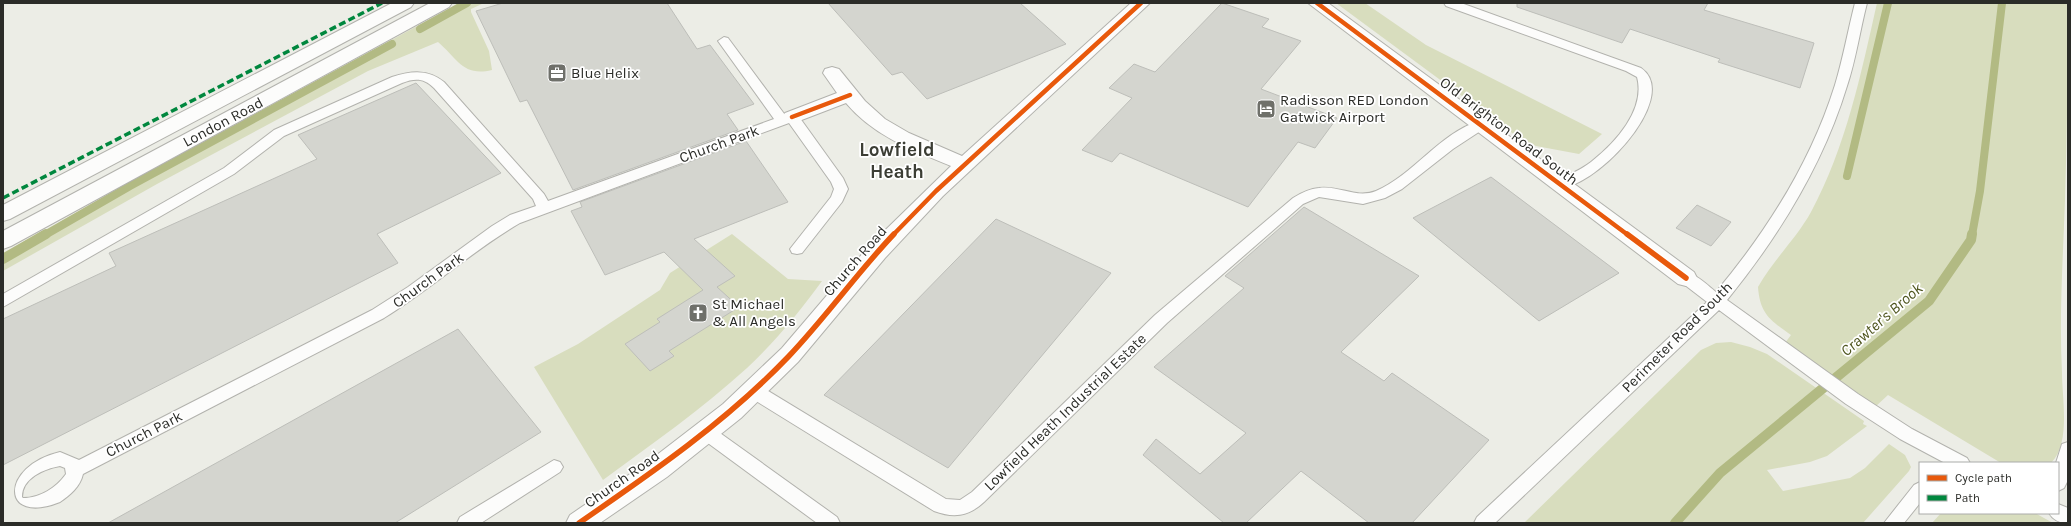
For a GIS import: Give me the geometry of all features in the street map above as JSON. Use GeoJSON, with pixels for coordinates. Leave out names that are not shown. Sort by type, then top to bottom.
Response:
{"type":"FeatureCollection","features":[{"type":"Feature","properties":{"kind":"street","name":"London Road"},"geometry":{"type":"LineString","coordinates":[[3,214],[405,3]]}},
{"type":"Feature","properties":{"kind":"street","name":"London Road"},"geometry":{"type":"LineString","coordinates":[[3,241],[443,3]]}},
{"type":"Feature","properties":{"kind":"street","name":"Church Road"},"geometry":{"type":"LineString","coordinates":[[580,523],[707,433],[754,391],[799,344],[878,252],[964,164],[1141,3]]}},
{"type":"Feature","properties":{"kind":"street","name":"Old Brighton Road South"},"geometry":{"type":"LineString","coordinates":[[1317,3],[1686,278]]}},
{"type":"Feature","properties":{"kind":"street"},"geometry":{"type":"LineString","coordinates":[[832,73],[866,114],[886,129],[964,164]]}},
{"type":"Feature","properties":{"kind":"street"},"geometry":{"type":"LineString","coordinates":[[787,119],[850,96]]}},
{"type":"Feature","properties":{"kind":"lane"},"geometry":{"type":"LineString","coordinates":[[1450,3],[1622,64],[1633,69],[1643,77],[1646,91],[1644,99],[1638,115],[1625,135],[1594,166],[1561,184]]}},
{"type":"Feature","properties":{"kind":"lane","name":"Perimeter Road South"},"geometry":{"type":"LineString","coordinates":[[1483,523],[1717,302],[1754,257],[1798,187],[1815,152],[1841,86],[1861,3]]}},
{"type":"Feature","properties":{"kind":"lane"},"geometry":{"type":"LineString","coordinates":[[724,42],[838,181],[842,189],[837,199],[797,249]]}},
{"type":"Feature","properties":{"kind":"lane"},"geometry":{"type":"LineString","coordinates":[[3,301],[229,172],[279,133],[408,76],[422,75],[434,80],[539,196],[544,208]]}},
{"type":"Feature","properties":{"kind":"lane","name":"Church Park"},"geometry":{"type":"LineString","coordinates":[[75,470],[378,314],[409,295],[496,230],[515,219],[787,119]]}},
{"type":"Feature","properties":{"kind":"lane","name":"Lowfield Heath Industrial Estate"},"geometry":{"type":"LineString","coordinates":[[754,391],[940,505],[948,508],[963,508],[978,496],[1161,319],[1298,201],[1312,192],[1324,191],[1363,200],[1388,191],[1452,142],[1480,125]]}},
{"type":"Feature","properties":{"kind":"lane"},"geometry":{"type":"LineString","coordinates":[[1686,278],[1852,399],[1950,461]]}},
{"type":"Feature","properties":{"kind":"lane"},"geometry":{"type":"LineString","coordinates":[[707,433],[831,523]]}},
{"type":"Feature","properties":{"kind":"lane"},"geometry":{"type":"LineString","coordinates":[[2059,481],[2064,469],[2068,449]]}},
{"type":"Feature","properties":{"kind":"lane"},"geometry":{"type":"LineString","coordinates":[[60,459],[68,461],[73,465],[75,470],[69,485],[51,499],[29,506],[9,505],[17,482],[28,472],[42,463],[60,459]]}},
{"type":"Feature","properties":{"kind":"lane"},"geometry":{"type":"LineString","coordinates":[[466,523],[554,467]]}},
{"type":"Feature","properties":{"kind":"lane"},"geometry":{"type":"LineString","coordinates":[[1893,523],[1919,491]]}},
{"type":"Feature","properties":{"kind":"lane"},"geometry":{"type":"LineString","coordinates":[[2059,512],[2068,517]]}},
{"type":"Feature","properties":{"kind":"green space"},"geometry":{"type":"Polygon","coordinates":[[[459,3],[484,3],[471,9],[471,12],[489,51],[492,70],[482,72],[467,69],[438,42],[368,71],[157,184],[3,271],[3,253],[459,3]]]}},
{"type":"Feature","properties":{"kind":"green space"},"geometry":{"type":"Polygon","coordinates":[[[1336,3],[1365,3],[1426,45],[1602,134],[1579,154],[1536,146],[1523,141],[1336,3]]]}},
{"type":"Feature","properties":{"kind":"green space"},"geometry":{"type":"Polygon","coordinates":[[[1877,3],[2068,3],[2068,77],[2061,308],[2064,420],[2061,444],[2057,455],[2052,462],[1999,462],[1888,395],[1875,407],[1785,343],[1791,335],[1767,316],[1761,304],[1758,287],[1770,268],[1805,222],[1834,162],[1851,110],[1877,3]]]}},
{"type":"Feature","properties":{"kind":"green space"},"geometry":{"type":"Polygon","coordinates":[[[732,234],[788,279],[822,281],[787,326],[747,368],[695,412],[603,480],[534,367],[578,344],[660,290],[670,273],[732,234]]]}},
{"type":"Feature","properties":{"kind":"green space"},"geometry":{"type":"Polygon","coordinates":[[[1731,342],[1750,347],[1767,354],[1864,421],[1863,424],[1867,426],[1827,456],[1810,462],[1767,470],[1783,491],[1850,478],[1865,468],[1889,444],[1905,455],[1911,467],[1909,471],[1863,523],[1524,523],[1701,350],[1716,343],[1731,342]]]}},
{"type":"Feature","properties":{"kind":"green space"},"geometry":{"type":"Polygon","coordinates":[[[1940,514],[2037,514],[2053,523],[1932,523],[1940,514]]]}},
{"type":"Feature","properties":{"kind":"building"},"geometry":{"type":"Polygon","coordinates":[[[503,3],[667,3],[697,49],[710,45],[754,104],[727,114],[738,130],[573,190],[527,100],[520,102],[476,11],[503,3]]]}},
{"type":"Feature","properties":{"kind":"building"},"geometry":{"type":"Polygon","coordinates":[[[828,3],[1020,3],[1066,44],[927,99],[902,72],[892,75],[828,3]]]}},
{"type":"Feature","properties":{"kind":"building","name":"Radisson RED London Gatwick Airport"},"geometry":{"type":"Polygon","coordinates":[[[1222,3],[1269,19],[1262,27],[1301,41],[1261,89],[1337,118],[1315,148],[1298,142],[1248,207],[1120,153],[1112,162],[1082,150],[1132,98],[1109,88],[1134,64],[1155,72],[1222,3]]]}},
{"type":"Feature","properties":{"kind":"building"},"geometry":{"type":"Polygon","coordinates":[[[1517,3],[1708,3],[1704,10],[1814,43],[1800,88],[1718,62],[1720,59],[1630,29],[1622,43],[1517,7],[1517,3]]]}},
{"type":"Feature","properties":{"kind":"building"},"geometry":{"type":"Polygon","coordinates":[[[416,83],[501,173],[377,234],[398,263],[3,465],[3,319],[116,266],[109,253],[317,159],[298,135],[416,83]]]}},
{"type":"Feature","properties":{"kind":"building"},"geometry":{"type":"Polygon","coordinates":[[[746,141],[788,202],[694,239],[735,276],[717,287],[739,307],[669,351],[674,356],[650,371],[625,344],[660,322],[657,319],[703,290],[664,252],[605,275],[571,211],[582,207],[580,202],[746,141]]]}},
{"type":"Feature","properties":{"kind":"building"},"geometry":{"type":"Polygon","coordinates":[[[1491,177],[1619,273],[1539,321],[1413,218],[1491,177]]]}},
{"type":"Feature","properties":{"kind":"building"},"geometry":{"type":"Polygon","coordinates":[[[1697,205],[1731,222],[1711,246],[1676,228],[1697,205]]]}},
{"type":"Feature","properties":{"kind":"building"},"geometry":{"type":"Polygon","coordinates":[[[1304,207],[1419,276],[1341,352],[1384,381],[1392,373],[1489,440],[1412,523],[1369,523],[1301,471],[1246,523],[1224,523],[1143,455],[1156,439],[1200,474],[1246,433],[1154,367],[1244,288],[1225,276],[1304,207]]]}},
{"type":"Feature","properties":{"kind":"building"},"geometry":{"type":"Polygon","coordinates":[[[996,219],[1111,273],[948,468],[824,395],[996,219]]]}},
{"type":"Feature","properties":{"kind":"building"},"geometry":{"type":"Polygon","coordinates":[[[458,329],[541,432],[395,523],[108,523],[458,329]]]}},
{"type":"Feature","properties":{"kind":"waterway"},"geometry":{"type":"LineString","coordinates":[[420,29],[467,3]]}},
{"type":"Feature","properties":{"kind":"waterway"},"geometry":{"type":"LineString","coordinates":[[1847,176],[1888,3]]}},
{"type":"Feature","properties":{"kind":"waterway","name":"Crawter's Brook"},"geometry":{"type":"LineString","coordinates":[[1972,235],[1980,191],[2002,3]]}},
{"type":"Feature","properties":{"kind":"waterway"},"geometry":{"type":"LineString","coordinates":[[45,235],[130,186],[392,44]]}},
{"type":"Feature","properties":{"kind":"waterway"},"geometry":{"type":"LineString","coordinates":[[3,259],[46,234]]}},
{"type":"Feature","properties":{"kind":"waterway","name":"Crawter's Brook"},"geometry":{"type":"LineString","coordinates":[[1675,523],[1720,473],[1929,301],[1971,240],[1972,234]]}},
{"type":"Feature","properties":{"kind":"marked path"},"geometry":{"type":"LineString","coordinates":[[3,198],[382,3]]}},
{"type":"Feature","properties":{"kind":"cycle path"},"geometry":{"type":"LineString","coordinates":[[579,523],[658,469],[732,411],[790,355],[877,252],[936,191],[1141,3]]}},
{"type":"Feature","properties":{"kind":"cycle path"},"geometry":{"type":"LineString","coordinates":[[1317,3],[1686,278]]}},
{"type":"Feature","properties":{"kind":"cycle path"},"geometry":{"type":"LineString","coordinates":[[792,117],[850,95]]}},
{"type":"Feature","properties":{"kind":"place","name":"Blue Helix"},"geometry":{"type":"Point","coordinates":[557,73]}},
{"type":"Feature","properties":{"kind":"place","name":"Radisson RED London Gatwick Airport"},"geometry":{"type":"Point","coordinates":[1266,109]}},
{"type":"Feature","properties":{"kind":"place","name":"St Michael & All Angels"},"geometry":{"type":"Point","coordinates":[698,313]}},
{"type":"Feature","properties":{"kind":"district","name":"Lowfield Heath"},"geometry":{"type":"Point","coordinates":[897,160]}}]}
